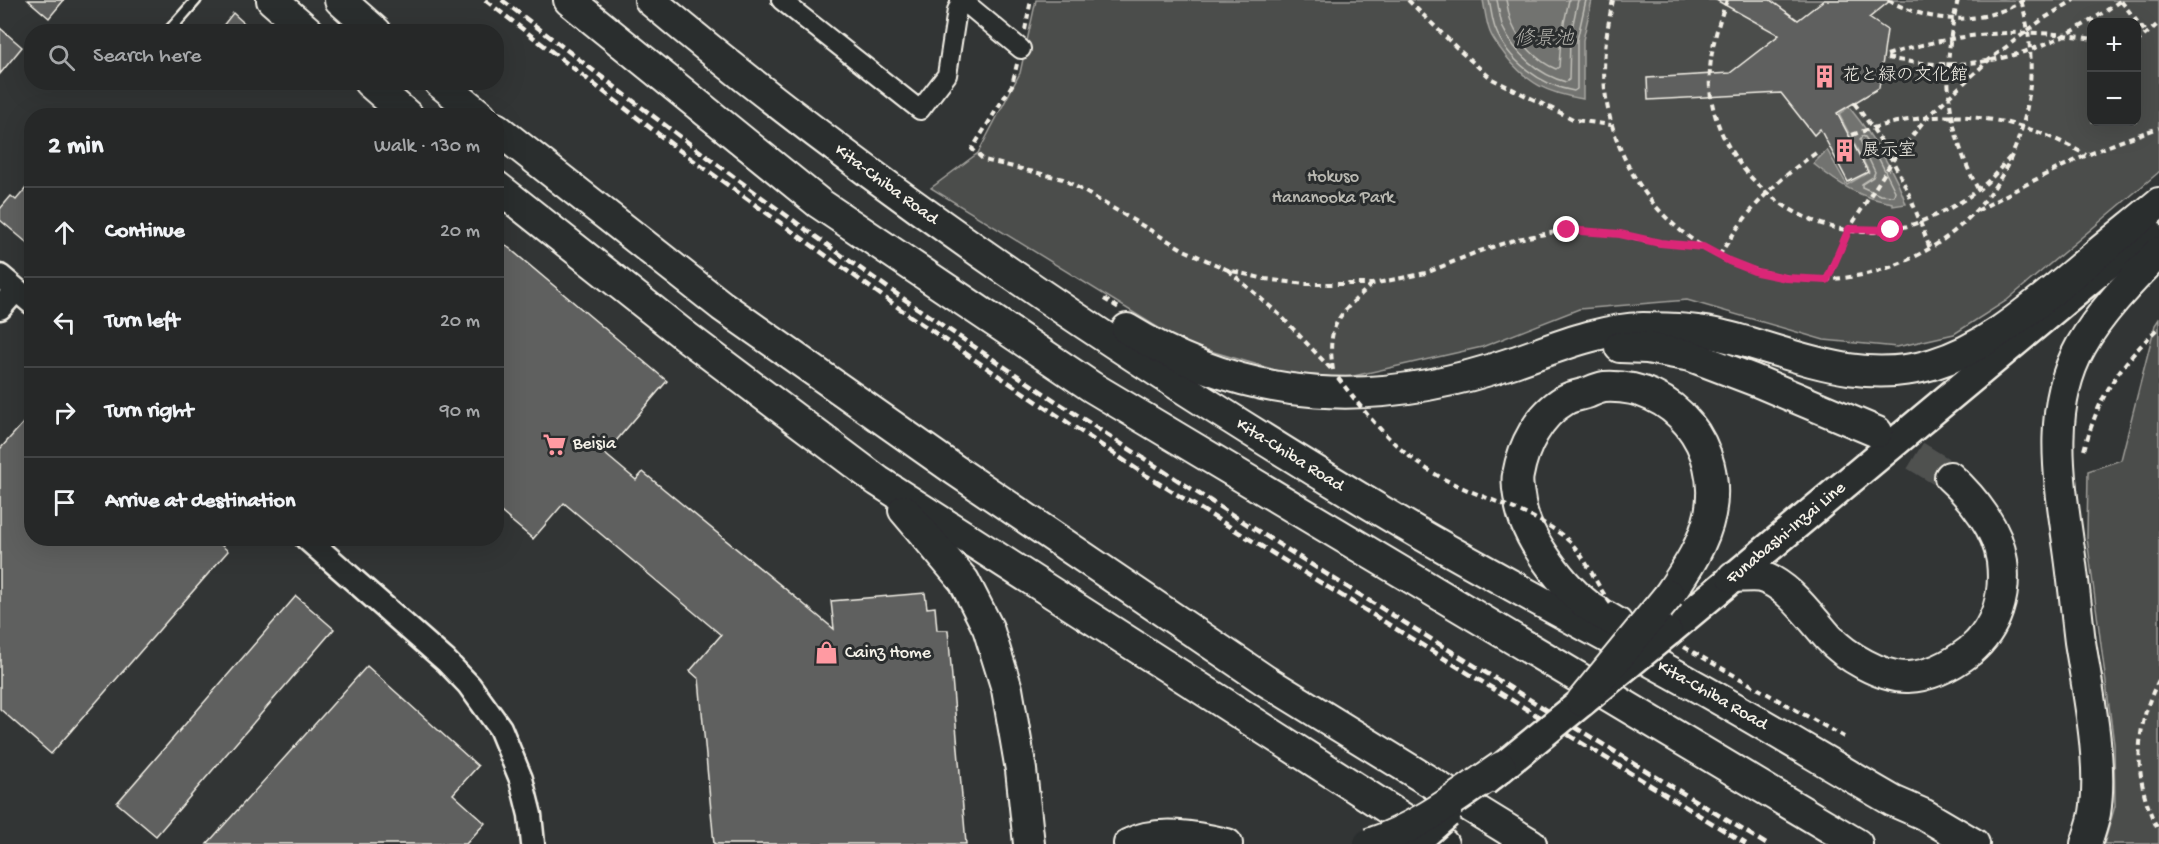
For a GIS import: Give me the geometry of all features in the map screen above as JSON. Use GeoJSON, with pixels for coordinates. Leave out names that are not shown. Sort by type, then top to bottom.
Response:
{"type":"FeatureCollection","features":[{"type":"Feature","properties":{"kind":"highway"},"geometry":{"type":"LineString","coordinates":[[272,0],[300,24]]}},
{"type":"Feature","properties":{"kind":"highway"},"geometry":{"type":"LineString","coordinates":[[340,0],[367,24]]}},
{"type":"Feature","properties":{"kind":"highway"},"geometry":{"type":"LineString","coordinates":[[569,0],[819,203],[1092,387],[1857,844]]}},
{"type":"Feature","properties":{"kind":"highway","name":"Kita-Chiba Road"},"geometry":{"type":"LineString","coordinates":[[650,0],[861,167],[933,220],[1108,340],[1258,436],[1382,512],[1698,687],[1893,801],[1923,814],[1974,844]]}},
{"type":"Feature","properties":{"kind":"highway"},"geometry":{"type":"LineString","coordinates":[[378,90],[399,108]]}},
{"type":"Feature","properties":{"kind":"highway"},"geometry":{"type":"LineString","coordinates":[[450,90],[471,108]]}},
{"type":"Feature","properties":{"kind":"highway"},"geometry":{"type":"LineString","coordinates":[[504,134],[722,306],[945,464],[1266,681],[1530,844]]}},
{"type":"Feature","properties":{"kind":"highway"},"geometry":{"type":"LineString","coordinates":[[861,167],[1157,348],[1225,375],[1268,387],[1308,393],[1368,392],[1410,388],[1565,352],[1608,347],[1647,348],[1691,356],[1877,432]]}},
{"type":"Feature","properties":{"kind":"highway"},"geometry":{"type":"LineString","coordinates":[[504,192],[684,335],[878,481],[1443,844]]}},
{"type":"Feature","properties":{"kind":"highway"},"geometry":{"type":"LineString","coordinates":[[1514,363],[1544,350],[1591,337],[1641,328],[1717,334],[1845,370],[1878,372],[1905,370],[1933,364],[1988,340],[2034,306],[2159,203]]}},
{"type":"Feature","properties":{"kind":"highway"},"geometry":{"type":"LineString","coordinates":[[2086,844],[2095,813],[2097,778],[2091,711],[2060,489],[2058,434],[2065,386],[2080,347],[2125,287],[2159,252]]}},
{"type":"Feature","properties":{"kind":"highway"},"geometry":{"type":"LineString","coordinates":[[1582,700],[1669,595],[1695,557],[1710,515],[1712,478],[1702,444],[1685,418],[1666,402],[1639,391],[1603,387],[1566,399],[1538,424],[1526,449],[1517,477],[1522,516],[1539,549],[1558,574],[1592,608],[1896,788],[1923,814]]}},
{"type":"Feature","properties":{"kind":"highway"},"geometry":{"type":"LineString","coordinates":[[1733,577],[1761,577],[1785,590],[1830,640],[1854,659],[1882,672],[1907,677],[1932,672],[1959,659],[1977,645],[1992,626],[2001,602],[2004,579],[2001,552],[1990,528],[1978,508],[1950,477]]}},
{"type":"Feature","properties":{"kind":"highway"},"geometry":{"type":"LineString","coordinates":[[878,481],[928,536],[964,581],[988,628],[1007,689],[1022,770],[1029,844]]}},
{"type":"Feature","properties":{"kind":"highway"},"geometry":{"type":"LineString","coordinates":[[1240,714],[1297,761],[1425,844]]}},
{"type":"Feature","properties":{"kind":"highway"},"geometry":{"type":"LineString","coordinates":[[1369,844],[1385,839],[1424,819],[1501,767]]}},
{"type":"Feature","properties":{"kind":"highway"},"geometry":{"type":"LineString","coordinates":[[1129,844],[1153,837],[1182,837],[1227,844]]}},
{"type":"Feature","properties":{"kind":"main road","name":"Funabashi-Inzai Line"},"geometry":{"type":"LineString","coordinates":[[1413,844],[1582,700],[1672,637],[1733,577],[2159,222]]}},
{"type":"Feature","properties":{"kind":"street"},"geometry":{"type":"LineString","coordinates":[[781,0],[920,110],[946,75],[957,9],[961,0],[1021,50]]}},
{"type":"Feature","properties":{"kind":"street"},"geometry":{"type":"LineString","coordinates":[[0,308],[16,290]]}},
{"type":"Feature","properties":{"kind":"street"},"geometry":{"type":"LineString","coordinates":[[315,546],[446,661],[469,685],[500,728],[521,779],[530,815],[533,844]]}},
{"type":"Feature","properties":{"kind":"lane"},"geometry":{"type":"LineString","coordinates":[[175,24],[196,0]]}},
{"type":"Feature","properties":{"kind":"path"},"geometry":{"type":"LineString","coordinates":[[1031,0],[1012,86],[972,149],[984,160],[1063,179],[1184,250],[1228,270],[1265,279],[1305,284],[1372,284],[1426,273],[1477,252],[1517,239],[1567,230],[1620,234],[1660,243],[1703,247]]}},
{"type":"Feature","properties":{"kind":"path"},"geometry":{"type":"LineString","coordinates":[[1408,0],[1492,79],[1575,120],[1611,125]]}},
{"type":"Feature","properties":{"kind":"path"},"geometry":{"type":"LineString","coordinates":[[1613,0],[1605,39],[1604,60],[1604,82],[1611,125],[1625,161],[1646,194],[1672,223],[1703,247],[1719,256],[1757,272],[1786,278],[1827,280],[1874,273],[1902,263],[1930,249],[1952,233],[1974,213],[1993,190],[2012,155],[2028,109],[2031,50],[2021,0],[2004,10],[1972,19],[1953,20],[1926,16],[1904,9],[1888,0]]}},
{"type":"Feature","properties":{"kind":"path"},"geometry":{"type":"LineString","coordinates":[[1727,0],[1716,31],[1710,69],[1710,90],[1718,123],[1744,170],[1784,207],[1835,228],[1891,230],[1941,213],[1978,189],[2012,155]]}},
{"type":"Feature","properties":{"kind":"path"},"geometry":{"type":"LineString","coordinates":[[1958,0],[1949,39],[1947,65],[1951,116],[1968,170],[1978,189]]}},
{"type":"Feature","properties":{"kind":"path"},"geometry":{"type":"LineString","coordinates":[[1827,280],[1849,229],[1893,160],[1927,117],[1987,62],[2074,0]]}},
{"type":"Feature","properties":{"kind":"path"},"geometry":{"type":"LineString","coordinates":[[2087,39],[2063,36],[2027,32],[1949,39],[1887,57],[1913,63],[1947,65],[1987,62],[2031,50],[2063,36],[2091,22],[2120,0],[2147,34]]}},
{"type":"Feature","properties":{"kind":"path"},"geometry":{"type":"LineString","coordinates":[[2141,39],[2159,23]]}},
{"type":"Feature","properties":{"kind":"path"},"geometry":{"type":"LineString","coordinates":[[1854,103],[1873,127],[1893,160],[1907,187],[1930,249]]}},
{"type":"Feature","properties":{"kind":"path"},"geometry":{"type":"LineString","coordinates":[[1852,135],[1873,127],[1927,117],[1969,116],[2023,126],[2064,142],[2086,155]]}},
{"type":"Feature","properties":{"kind":"path"},"geometry":{"type":"LineString","coordinates":[[1974,213],[2086,155],[2159,128]]}},
{"type":"Feature","properties":{"kind":"path"},"geometry":{"type":"LineString","coordinates":[[1719,256],[1738,224],[1767,193],[1794,168],[1816,153]]}},
{"type":"Feature","properties":{"kind":"path"},"geometry":{"type":"LineString","coordinates":[[1228,270],[1281,316],[1333,371],[1379,429],[1420,465],[1445,480],[1537,520],[1560,534],[1578,548],[1602,594],[1618,609]]}},
{"type":"Feature","properties":{"kind":"path"},"geometry":{"type":"LineString","coordinates":[[1333,371],[1331,336],[1337,320],[1346,308],[1372,284]]}},
{"type":"Feature","properties":{"kind":"path"},"geometry":{"type":"LineString","coordinates":[[2082,457],[2101,399],[2115,374],[2159,327]]}},
{"type":"Feature","properties":{"kind":"path"},"geometry":{"type":"LineString","coordinates":[[1672,637],[1844,737]]}},
{"type":"Feature","properties":{"kind":"path"},"geometry":{"type":"LineString","coordinates":[[2159,680],[2150,698],[2142,726],[2139,757],[2141,783],[2149,812],[2159,831]]}},
{"type":"Feature","properties":{"kind":"green space","name":"Hokuso Hananooka Park"},"geometry":{"type":"Polygon","coordinates":[[[1036,0],[2159,0],[2159,172],[2006,301],[1954,334],[1897,347],[1824,340],[1687,300],[1579,309],[1482,347],[1345,378],[1282,372],[1183,343],[931,188],[978,153],[1020,73],[1036,0]]]}},
{"type":"Feature","properties":{"kind":"green space"},"geometry":{"type":"Polygon","coordinates":[[[2159,319],[2159,844],[2104,844],[2115,806],[2114,744],[2087,538],[2088,471],[2121,460],[2155,325],[2159,319]]]}},
{"type":"Feature","properties":{"kind":"water","name":"修景池"},"geometry":{"type":"Polygon","coordinates":[[[1483,0],[1592,0],[1583,40],[1583,99],[1559,94],[1539,86],[1513,65],[1491,35],[1483,0]]]}},
{"type":"Feature","properties":{"kind":"water"},"geometry":{"type":"Polygon","coordinates":[[[1849,107],[1882,153],[1906,204],[1893,206],[1893,203],[1860,194],[1833,179],[1815,165],[1814,163],[1827,150],[1847,185],[1869,172],[1839,114],[1849,107]]]}},
{"type":"Feature","properties":{"kind":"building"},"geometry":{"type":"Polygon","coordinates":[[[28,0],[64,0],[49,18],[28,0]]]}},
{"type":"Feature","properties":{"kind":"building"},"geometry":{"type":"Polygon","coordinates":[[[1716,0],[1770,0],[1798,20],[1824,0],[1891,0],[1869,18],[1887,30],[1879,88],[1837,113],[1868,172],[1848,182],[1820,129],[1814,135],[1781,93],[1648,100],[1647,78],[1730,73],[1779,35],[1716,0]]]}},
{"type":"Feature","properties":{"kind":"building"},"geometry":{"type":"Polygon","coordinates":[[[233,13],[245,24],[224,24],[233,13]]]}},
{"type":"Feature","properties":{"kind":"building"},"geometry":{"type":"Polygon","coordinates":[[[0,28],[22,47],[0,74],[0,28]]]}},
{"type":"Feature","properties":{"kind":"building"},"geometry":{"type":"Polygon","coordinates":[[[24,190],[24,240],[0,220],[0,209],[11,196],[16,200],[24,190]]]}},
{"type":"Feature","properties":{"kind":"building","name":"Cainz Home"},"geometry":{"type":"Polygon","coordinates":[[[504,244],[667,381],[605,454],[636,480],[643,472],[834,629],[831,601],[925,593],[927,608],[935,607],[937,630],[948,630],[966,844],[714,844],[699,679],[690,671],[721,635],[564,503],[533,539],[504,515],[504,244]]]}},
{"type":"Feature","properties":{"kind":"building"},"geometry":{"type":"Polygon","coordinates":[[[24,422],[24,546],[222,546],[228,551],[51,754],[0,709],[0,449],[24,422]]]}},
{"type":"Feature","properties":{"kind":"building"},"geometry":{"type":"Polygon","coordinates":[[[296,596],[334,629],[156,836],[117,803],[296,596]]]}},
{"type":"Feature","properties":{"kind":"building"},"geometry":{"type":"Polygon","coordinates":[[[367,666],[478,766],[453,794],[485,823],[466,844],[207,844],[367,666]]]}},
{"type":"Feature","properties":{"kind":"tunnel"},"geometry":{"type":"LineString","coordinates":[[1877,432],[1950,477]]}},
{"type":"Feature","properties":{"kind":"railway"},"geometry":{"type":"LineString","coordinates":[[485,0],[679,150],[910,316],[1147,476],[1746,844]]}},
{"type":"Feature","properties":{"kind":"railway"},"geometry":{"type":"LineString","coordinates":[[502,0],[761,197],[920,310],[1024,380],[1234,516],[1766,844]]}},
{"type":"Feature","properties":{"kind":"place","name":"花と緑の文化館"},"geometry":{"type":"Point","coordinates":[1824,76]}},
{"type":"Feature","properties":{"kind":"place","name":"展示室"},"geometry":{"type":"Point","coordinates":[1844,151]}},
{"type":"Feature","properties":{"kind":"place","name":"Beisia"},"geometry":{"type":"Point","coordinates":[555,444]}},
{"type":"Feature","properties":{"kind":"place","name":"Cainz Home"},"geometry":{"type":"Point","coordinates":[827,653]}},
{"type":"Feature","properties":{"kind":"route"},"geometry":{"type":"LineString","coordinates":[[1567,230],[1620,234],[1660,243],[1703,247],[1757,272],[1786,278],[1827,280],[1849,229],[1891,230]]}}]}
